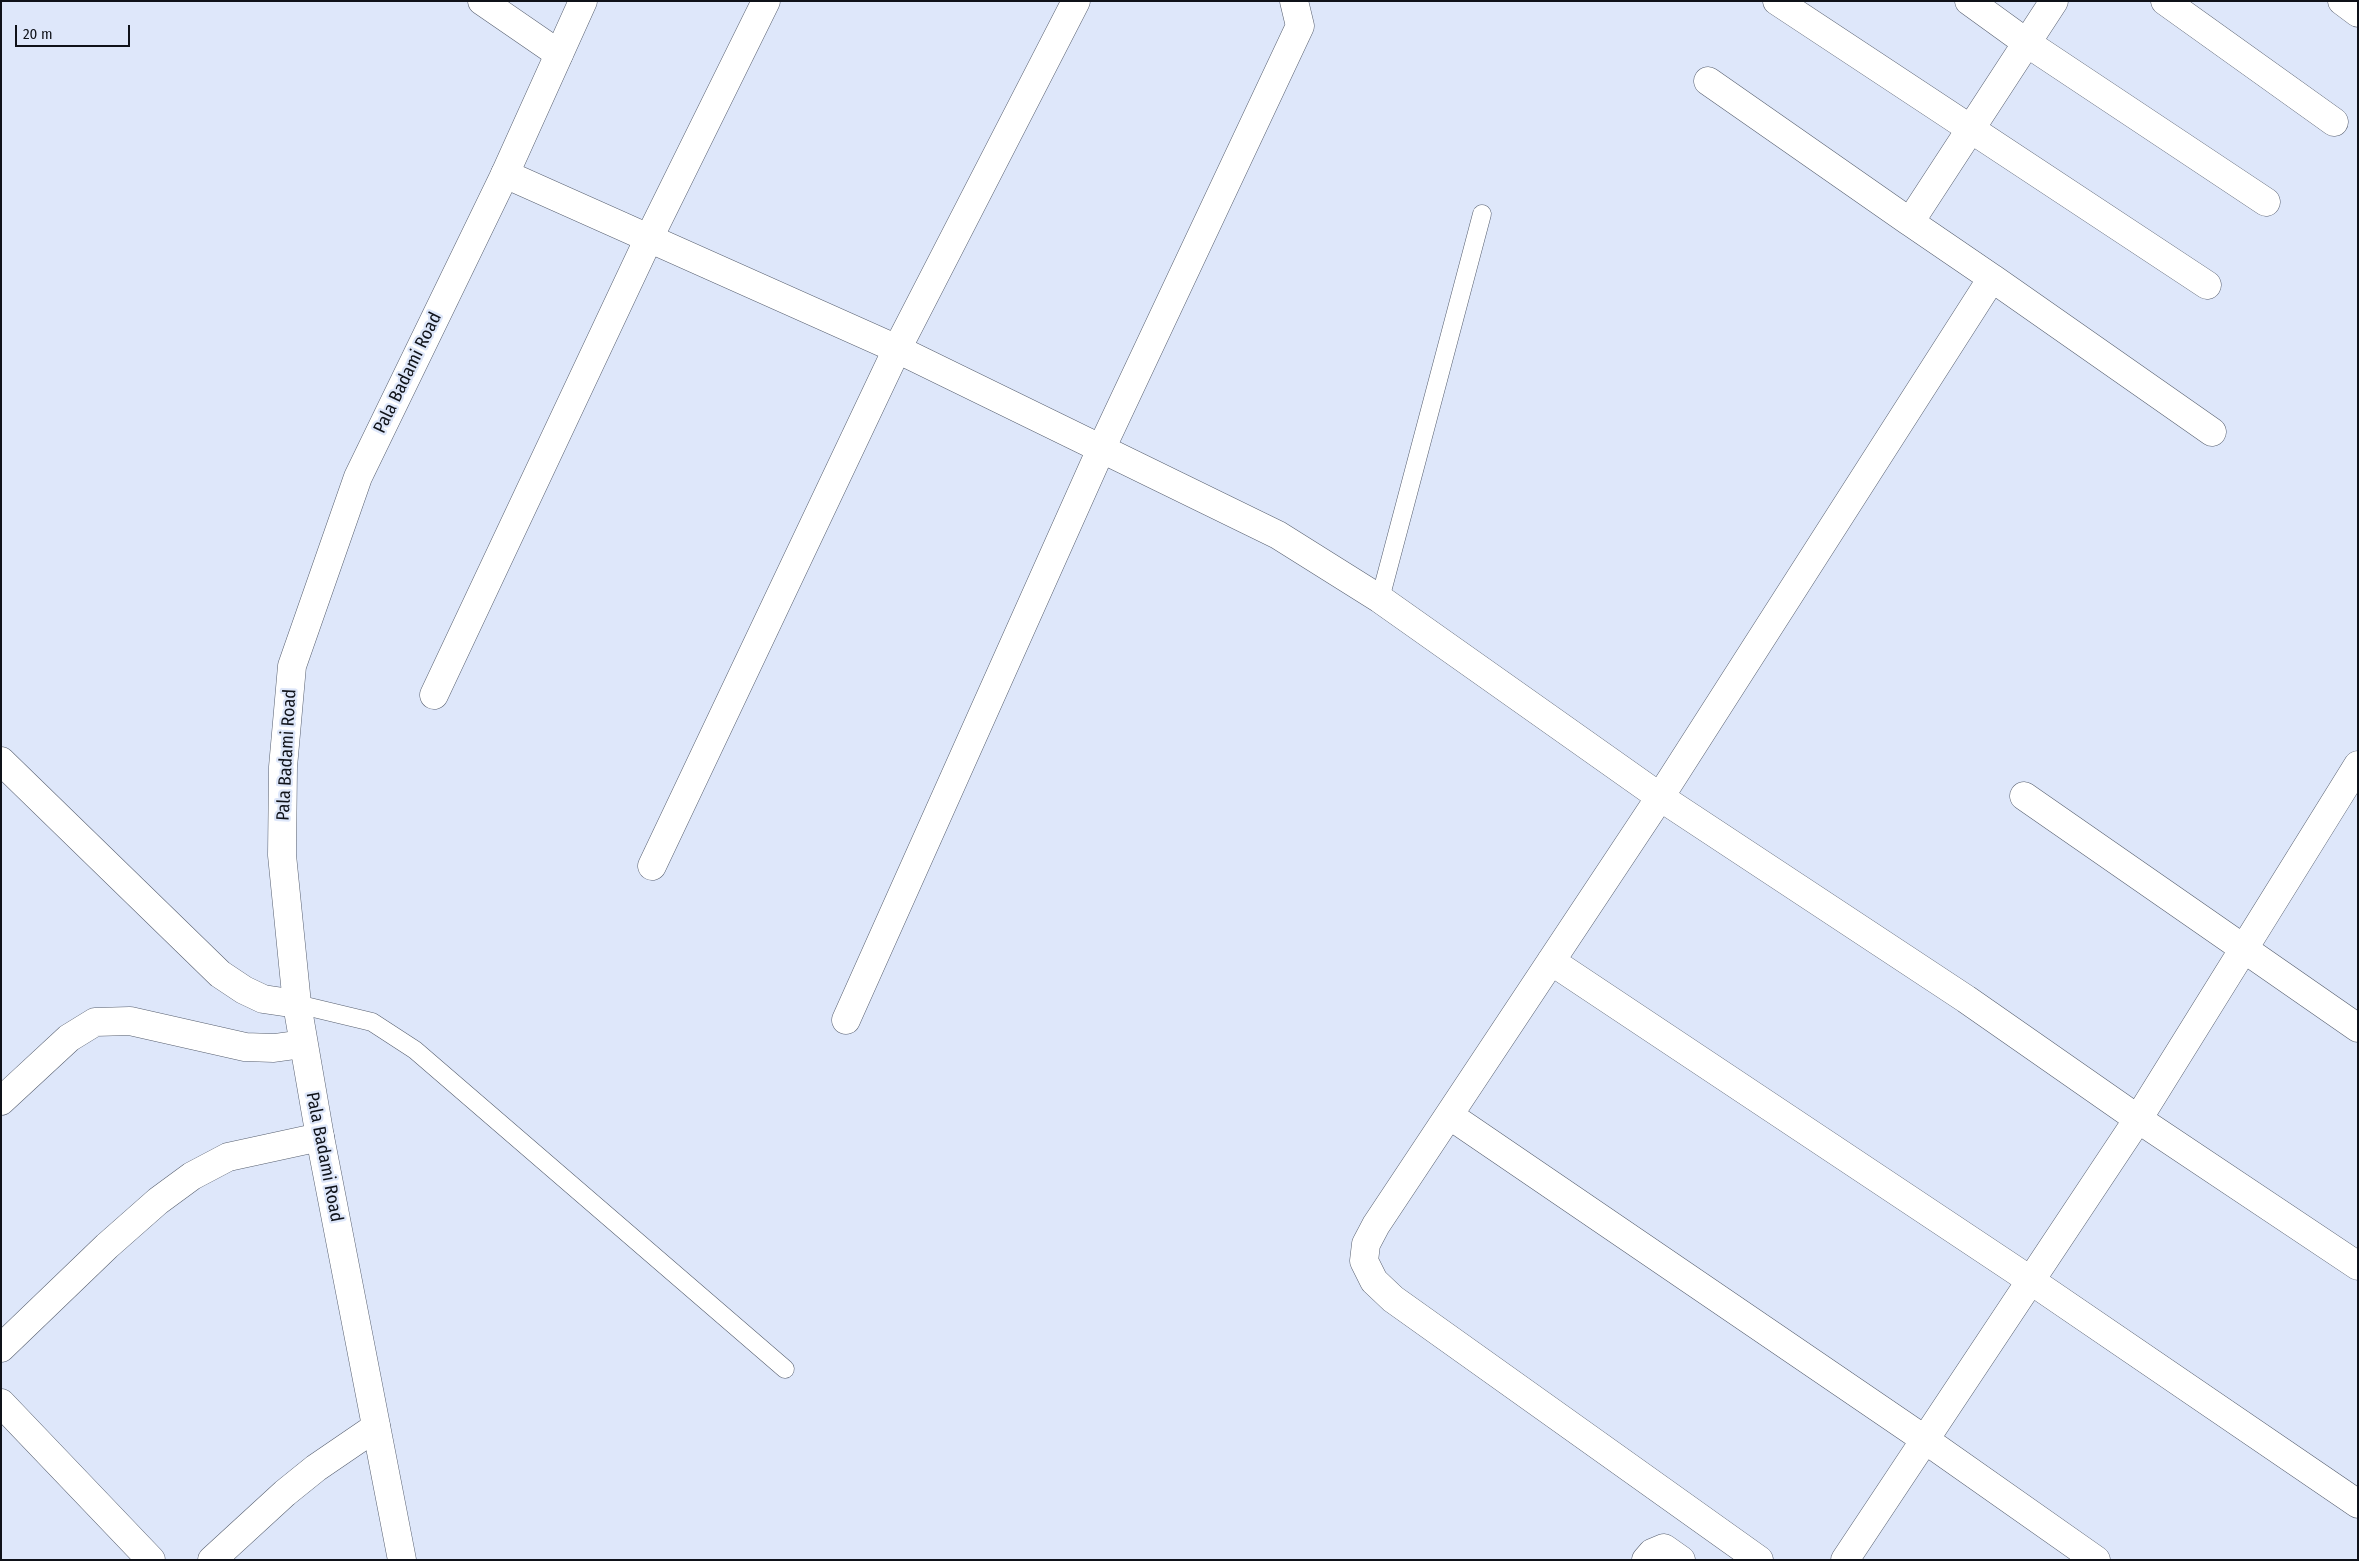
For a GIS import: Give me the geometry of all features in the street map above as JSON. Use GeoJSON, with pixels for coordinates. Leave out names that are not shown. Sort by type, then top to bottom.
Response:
{"type":"FeatureCollection","features":[{"type":"Feature","properties":{"kind":"street"},"geometry":{"type":"LineString","coordinates":[[482,1],[559,54]]}},
{"type":"Feature","properties":{"kind":"street","name":"Pala Badami Road"},"geometry":{"type":"LineString","coordinates":[[402,1560],[320,1137],[297,1004],[282,855],[283,767],[292,666],[358,477],[506,174],[583,1]]}},
{"type":"Feature","properties":{"kind":"street"},"geometry":{"type":"LineString","coordinates":[[434,696],[649,238],[766,1]]}},
{"type":"Feature","properties":{"kind":"street"},"geometry":{"type":"LineString","coordinates":[[652,866],[897,349],[1076,1]]}},
{"type":"Feature","properties":{"kind":"street"},"geometry":{"type":"LineString","coordinates":[[846,1020],[1102,447],[1300,26],[1294,1]]}},
{"type":"Feature","properties":{"kind":"street"},"geometry":{"type":"LineString","coordinates":[[1777,1],[2207,285]]}},
{"type":"Feature","properties":{"kind":"street"},"geometry":{"type":"LineString","coordinates":[[1969,1],[2027,43],[2266,202]]}},
{"type":"Feature","properties":{"kind":"street"},"geometry":{"type":"LineString","coordinates":[[1910,222],[2054,1]]}},
{"type":"Feature","properties":{"kind":"street"},"geometry":{"type":"LineString","coordinates":[[2165,1],[2334,122]]}},
{"type":"Feature","properties":{"kind":"street"},"geometry":{"type":"LineString","coordinates":[[2342,1],[2358,13]]}},
{"type":"Feature","properties":{"kind":"street"},"geometry":{"type":"LineString","coordinates":[[1708,81],[2212,432]]}},
{"type":"Feature","properties":{"kind":"street"},"geometry":{"type":"LineString","coordinates":[[506,174],[897,349],[1102,447],[1278,535],[1380,599],[1660,797],[1966,999],[2138,1119],[2358,1266]]}},
{"type":"Feature","properties":{"kind":"street"},"geometry":{"type":"LineString","coordinates":[[1759,1560],[1392,1298],[1374,1281],[1364,1261],[1366,1244],[1376,1225],[1660,797],[1992,278]]}},
{"type":"Feature","properties":{"kind":"street"},"geometry":{"type":"LineString","coordinates":[[1,761],[220,974],[244,990],[263,999],[297,1004]]}},
{"type":"Feature","properties":{"kind":"street"},"geometry":{"type":"LineString","coordinates":[[1844,1560],[2138,1119],[2243,949],[2349,798],[2358,765]]}},
{"type":"Feature","properties":{"kind":"street"},"geometry":{"type":"LineString","coordinates":[[2024,796],[2358,1028]]}},
{"type":"Feature","properties":{"kind":"street"},"geometry":{"type":"LineString","coordinates":[[1552,961],[2030,1280],[2358,1504]]}},
{"type":"Feature","properties":{"kind":"street"},"geometry":{"type":"LineString","coordinates":[[1,1102],[69,1038],[95,1022],[130,1021],[246,1047],[274,1048],[303,1044]]}},
{"type":"Feature","properties":{"kind":"street"},"geometry":{"type":"LineString","coordinates":[[1449,1115],[2096,1560]]}},
{"type":"Feature","properties":{"kind":"street"},"geometry":{"type":"LineString","coordinates":[[1,1348],[106,1246],[158,1201],[192,1176],[228,1158],[320,1137]]}},
{"type":"Feature","properties":{"kind":"street"},"geometry":{"type":"LineString","coordinates":[[1,1403],[151,1560]]}},
{"type":"Feature","properties":{"kind":"street"},"geometry":{"type":"LineString","coordinates":[[212,1560],[310,1472],[376,1428]]}},
{"type":"Feature","properties":{"kind":"street"},"geometry":{"type":"LineString","coordinates":[[1646,1560],[1652,1553],[1664,1548],[1681,1560]]}},
{"type":"Feature","properties":{"kind":"lane"},"geometry":{"type":"LineString","coordinates":[[1380,599],[1482,214]]}},
{"type":"Feature","properties":{"kind":"lane"},"geometry":{"type":"LineString","coordinates":[[297,1004],[372,1022],[415,1050],[785,1369]]}}]}
